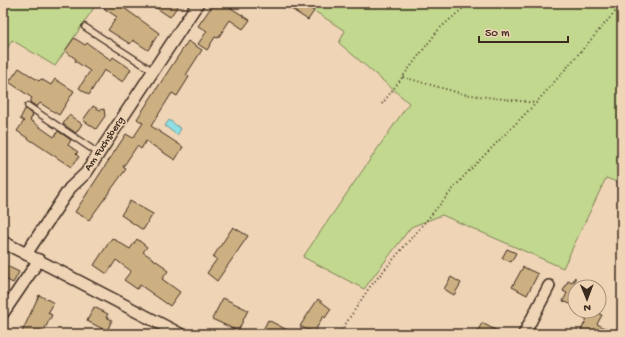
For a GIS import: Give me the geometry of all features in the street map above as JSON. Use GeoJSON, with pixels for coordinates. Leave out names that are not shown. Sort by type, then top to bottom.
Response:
{"type":"FeatureCollection","features":[{"type":"Feature","properties":{"kind":"street","name":"Am Fuchsberg"},"geometry":{"type":"LineString","coordinates":[[26,254],[70,188],[86,173],[198,3]]}},
{"type":"Feature","properties":{"kind":"street"},"geometry":{"type":"LineString","coordinates":[[3,242],[180,334]]}},
{"type":"Feature","properties":{"kind":"street"},"geometry":{"type":"LineString","coordinates":[[3,313],[39,260]]}},
{"type":"Feature","properties":{"kind":"street"},"geometry":{"type":"LineString","coordinates":[[524,334],[549,286]]}},
{"type":"Feature","properties":{"kind":"lane"},"geometry":{"type":"LineString","coordinates":[[85,27],[153,70]]}},
{"type":"Feature","properties":{"kind":"lane"},"geometry":{"type":"LineString","coordinates":[[28,106],[98,154]]}},
{"type":"Feature","properties":{"kind":"path"},"geometry":{"type":"LineString","coordinates":[[382,104],[439,29],[469,3]]}},
{"type":"Feature","properties":{"kind":"path"},"geometry":{"type":"LineString","coordinates":[[339,334],[369,288],[465,175],[536,103],[622,4]]}},
{"type":"Feature","properties":{"kind":"path"},"geometry":{"type":"LineString","coordinates":[[402,77],[463,94],[536,103]]}},
{"type":"Feature","properties":{"kind":"green space"},"geometry":{"type":"Polygon","coordinates":[[[3,3],[97,3],[55,66],[12,40],[3,56],[3,3]]]}},
{"type":"Feature","properties":{"kind":"green space"},"geometry":{"type":"Polygon","coordinates":[[[302,3],[622,3],[622,184],[606,178],[563,268],[442,215],[411,227],[364,289],[303,257],[409,103],[339,43],[345,31],[302,3]]]}},
{"type":"Feature","properties":{"kind":"water"},"geometry":{"type":"Polygon","coordinates":[[[169,120],[181,129],[177,135],[165,126],[169,120]]]}},
{"type":"Feature","properties":{"kind":"building"},"geometry":{"type":"Polygon","coordinates":[[[96,3],[127,3],[124,8],[159,33],[148,50],[133,40],[130,44],[108,30],[117,17],[96,3]]]}},
{"type":"Feature","properties":{"kind":"building"},"geometry":{"type":"Polygon","coordinates":[[[149,3],[180,3],[170,17],[149,3]]]}},
{"type":"Feature","properties":{"kind":"building"},"geometry":{"type":"Polygon","coordinates":[[[214,3],[223,3],[250,20],[243,29],[230,20],[218,38],[215,37],[207,50],[198,44],[207,31],[198,26],[214,3]]]}},
{"type":"Feature","properties":{"kind":"building"},"geometry":{"type":"Polygon","coordinates":[[[282,3],[302,3],[314,11],[308,20],[282,3]]]}},
{"type":"Feature","properties":{"kind":"building"},"geometry":{"type":"Polygon","coordinates":[[[74,38],[85,45],[87,43],[111,60],[113,57],[131,69],[123,82],[104,70],[89,95],[79,88],[90,71],[75,61],[76,59],[65,51],[74,38]]]}},
{"type":"Feature","properties":{"kind":"building"},"geometry":{"type":"Polygon","coordinates":[[[188,41],[202,50],[186,75],[189,77],[177,96],[172,93],[151,126],[183,147],[175,160],[146,141],[141,149],[137,146],[123,167],[126,169],[89,220],[75,212],[126,134],[133,138],[143,123],[137,119],[188,41]]]}},
{"type":"Feature","properties":{"kind":"building"},"geometry":{"type":"Polygon","coordinates":[[[19,68],[39,81],[41,79],[51,85],[55,79],[74,91],[59,115],[40,103],[37,107],[30,102],[32,98],[9,82],[19,68]]]}},
{"type":"Feature","properties":{"kind":"building"},"geometry":{"type":"Polygon","coordinates":[[[93,106],[100,110],[104,109],[105,116],[96,129],[83,120],[93,106]]]}},
{"type":"Feature","properties":{"kind":"building"},"geometry":{"type":"Polygon","coordinates":[[[25,109],[33,115],[30,120],[54,137],[58,131],[71,140],[68,145],[78,152],[76,154],[79,157],[71,167],[17,131],[24,121],[20,119],[25,109]]]}},
{"type":"Feature","properties":{"kind":"building"},"geometry":{"type":"Polygon","coordinates":[[[69,115],[82,124],[76,133],[63,124],[69,115]]]}},
{"type":"Feature","properties":{"kind":"building"},"geometry":{"type":"Polygon","coordinates":[[[130,201],[153,214],[143,230],[121,215],[130,201]]]}},
{"type":"Feature","properties":{"kind":"building"},"geometry":{"type":"Polygon","coordinates":[[[233,227],[248,236],[217,281],[207,273],[217,259],[213,257],[233,227]]]}},
{"type":"Feature","properties":{"kind":"building"},"geometry":{"type":"Polygon","coordinates":[[[112,238],[130,249],[137,239],[147,247],[143,252],[165,267],[164,268],[168,271],[162,279],[180,292],[170,306],[140,285],[137,289],[124,280],[131,271],[116,260],[107,274],[94,265],[112,238]]]}},
{"type":"Feature","properties":{"kind":"building"},"geometry":{"type":"Polygon","coordinates":[[[507,249],[516,253],[511,262],[502,258],[507,249]]]}},
{"type":"Feature","properties":{"kind":"building"},"geometry":{"type":"Polygon","coordinates":[[[3,264],[19,272],[13,283],[3,278],[3,264]]]}},
{"type":"Feature","properties":{"kind":"building"},"geometry":{"type":"Polygon","coordinates":[[[523,267],[538,274],[527,295],[512,287],[523,267]]]}},
{"type":"Feature","properties":{"kind":"building"},"geometry":{"type":"Polygon","coordinates":[[[451,277],[461,283],[454,295],[444,289],[451,277]]]}},
{"type":"Feature","properties":{"kind":"building"},"geometry":{"type":"Polygon","coordinates":[[[567,283],[567,293],[563,291],[567,283]]]}},
{"type":"Feature","properties":{"kind":"building"},"geometry":{"type":"Polygon","coordinates":[[[567,293],[567,303],[563,301],[567,293]]]}},
{"type":"Feature","properties":{"kind":"building"},"geometry":{"type":"Polygon","coordinates":[[[39,295],[54,303],[48,313],[52,315],[42,334],[21,334],[39,295]]]}},
{"type":"Feature","properties":{"kind":"building"},"geometry":{"type":"Polygon","coordinates":[[[223,298],[248,310],[238,331],[212,319],[223,298]]]}},
{"type":"Feature","properties":{"kind":"building"},"geometry":{"type":"Polygon","coordinates":[[[318,299],[331,309],[325,318],[323,316],[314,333],[300,326],[318,299]]]}},
{"type":"Feature","properties":{"kind":"building"},"geometry":{"type":"Polygon","coordinates":[[[94,307],[108,314],[106,317],[112,320],[107,331],[87,321],[94,307]]]}},
{"type":"Feature","properties":{"kind":"building"},"geometry":{"type":"Polygon","coordinates":[[[587,319],[600,319],[597,324],[617,334],[579,334],[587,319]]]}},
{"type":"Feature","properties":{"kind":"building"},"geometry":{"type":"Polygon","coordinates":[[[268,320],[295,334],[261,334],[268,320]]]}},
{"type":"Feature","properties":{"kind":"building"},"geometry":{"type":"Polygon","coordinates":[[[482,323],[503,334],[476,334],[482,323]]]}}]}
